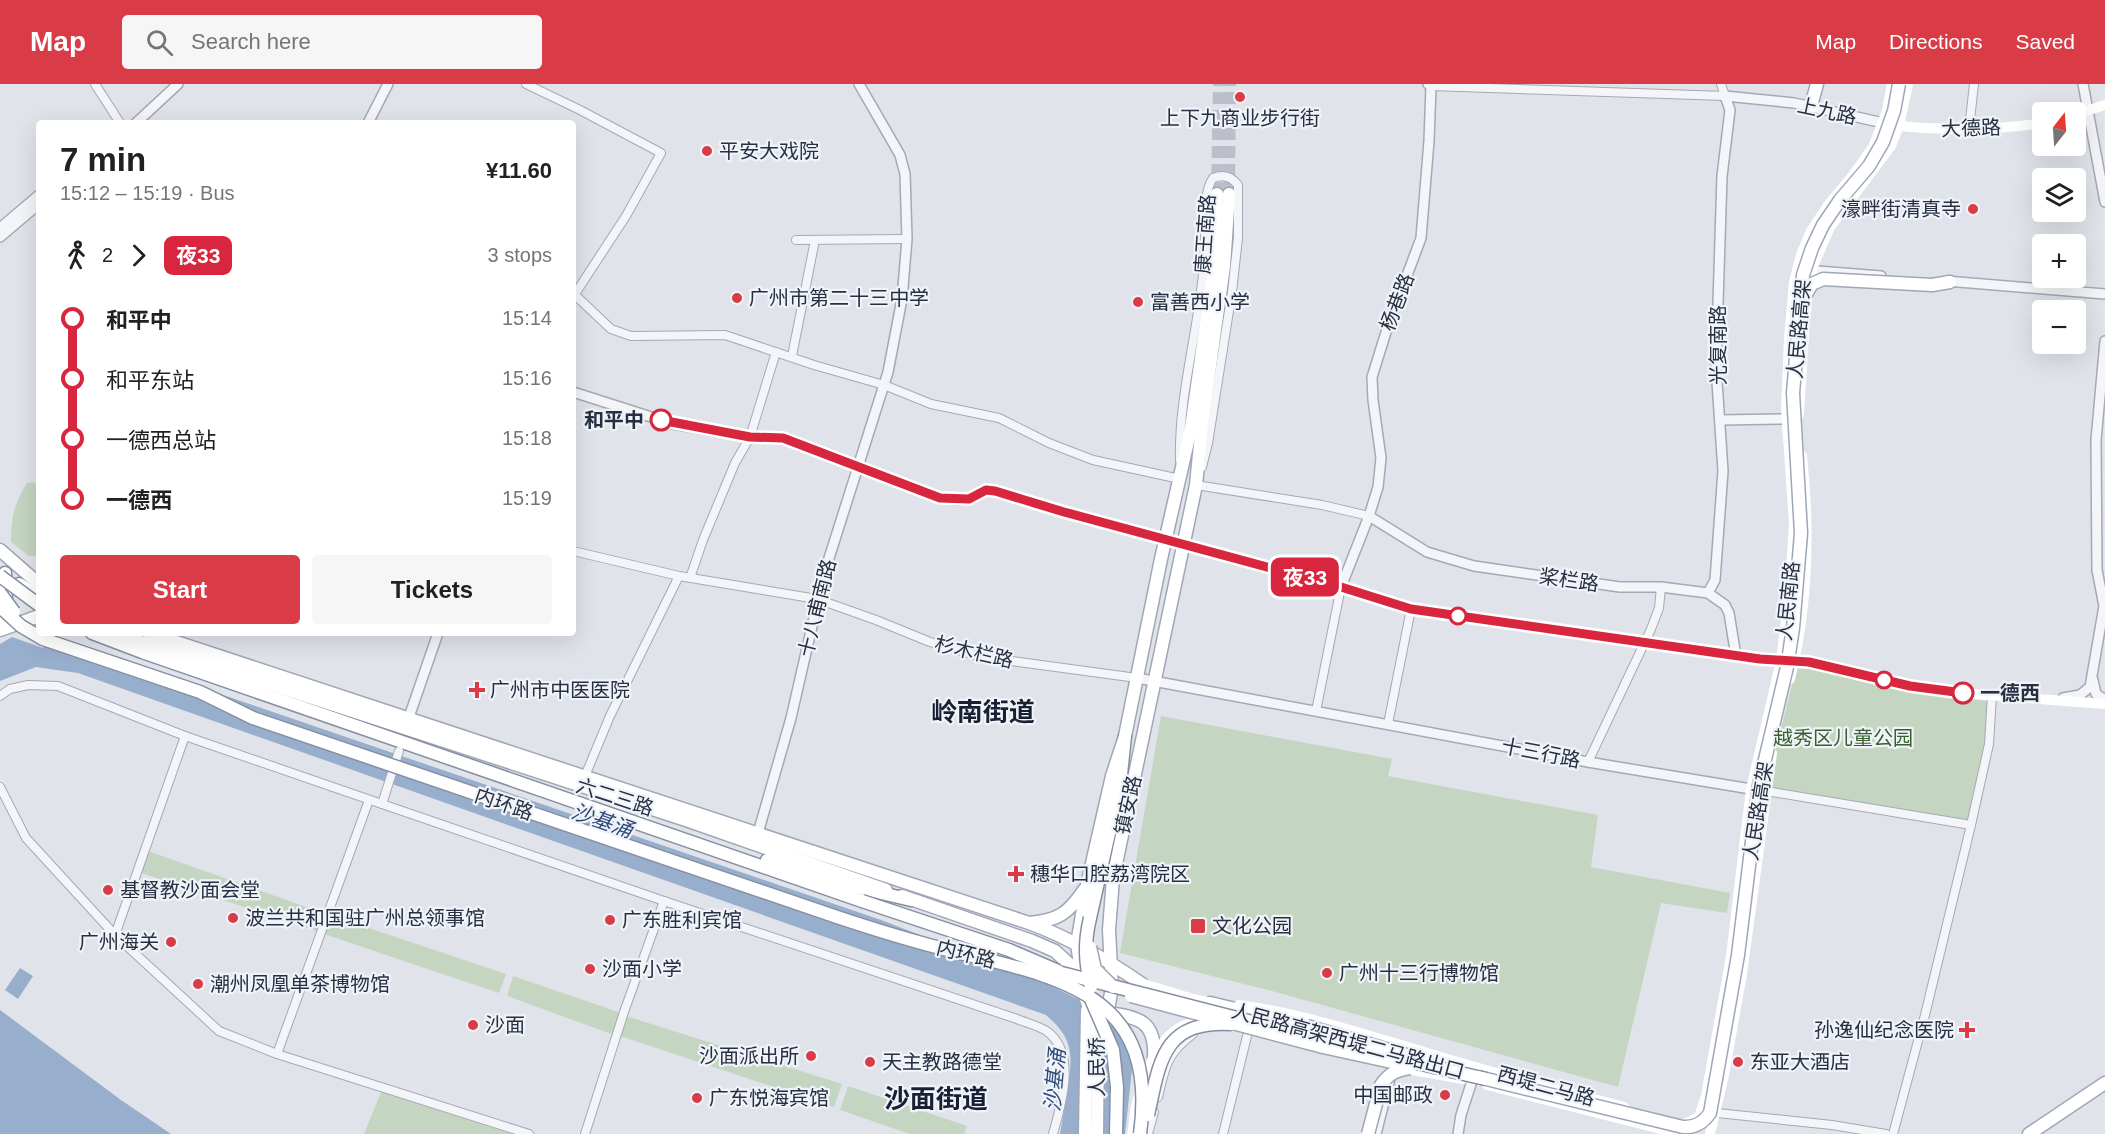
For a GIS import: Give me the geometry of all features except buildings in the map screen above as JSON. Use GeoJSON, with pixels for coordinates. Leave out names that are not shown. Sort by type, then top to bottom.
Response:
{"type":"FeatureCollection","features":[{"type":"Feature","properties":{"kind":"main road"},"geometry":{"type":"LineString","coordinates":[[1811,106],[1817,84]]}},
{"type":"Feature","properties":{"kind":"main road","name":"人民南路"},"geometry":{"type":"LineString","coordinates":[[1678,1128],[1694,1120],[1702,1112],[1710,1082],[1731,956],[1751,789],[1781,661],[1794,536],[1786,419],[1790,329],[1797,270],[1805,245],[1819,217],[1865,159],[1876,141],[1883,123],[1892,84]]}},
{"type":"Feature","properties":{"kind":"main road","name":"人民路高架"},"geometry":{"type":"LineString","coordinates":[[1486,1079],[1683,1127],[1696,1125],[1706,1119],[1710,1113],[1740,944],[1759,785],[1787,667],[1794,619],[1801,544],[1801,511],[1792,408],[1803,275],[1814,242],[1831,212],[1869,166],[1880,148],[1892,121],[1899,84]]}},
{"type":"Feature","properties":{"kind":"main road","name":"人民南路"},"geometry":{"type":"LineString","coordinates":[[1710,1134],[1717,1113],[1746,947],[1771,759],[1795,660],[1807,540],[1799,413],[1805,318],[1811,271],[1830,227],[1891,147],[1899,126],[1908,84]]}},
{"type":"Feature","properties":{"kind":"main road"},"geometry":{"type":"LineString","coordinates":[[2088,110],[2105,105]]}},
{"type":"Feature","properties":{"kind":"main road","name":"大德路"},"geometry":{"type":"LineString","coordinates":[[1899,126],[1970,129],[2032,124]]}},
{"type":"Feature","properties":{"kind":"main road","name":"康王南路"},"geometry":{"type":"LineString","coordinates":[[1137,678],[1165,539],[1191,428],[1223,194],[1224,266],[1202,423],[1196,485],[1154,681]]}},
{"type":"Feature","properties":{"kind":"main road"},"geometry":{"type":"LineString","coordinates":[[1798,315],[1808,289],[1812,284],[1823,279],[1932,285],[1950,282]]}},
{"type":"Feature","properties":{"kind":"main road"},"geometry":{"type":"LineString","coordinates":[[0,550],[36,581]]}},
{"type":"Feature","properties":{"kind":"main road"},"geometry":{"type":"LineString","coordinates":[[2,573],[36,594]]}},
{"type":"Feature","properties":{"kind":"main road"},"geometry":{"type":"LineString","coordinates":[[2,573],[36,602]]}},
{"type":"Feature","properties":{"kind":"main road"},"geometry":{"type":"LineString","coordinates":[[0,621],[6,604],[2,573]]}},
{"type":"Feature","properties":{"kind":"main road"},"geometry":{"type":"LineString","coordinates":[[0,593],[32,633]]}},
{"type":"Feature","properties":{"kind":"main road","name":"内环路"},"geometry":{"type":"LineString","coordinates":[[0,607],[36,635]]}},
{"type":"Feature","properties":{"kind":"main road"},"geometry":{"type":"LineString","coordinates":[[0,630],[36,617]]}},
{"type":"Feature","properties":{"kind":"main road","name":"内环路"},"geometry":{"type":"LineString","coordinates":[[39,636],[200,692],[246,715],[281,728],[837,917],[935,947],[997,962],[1077,988],[1098,1001],[1122,1029],[1139,1063],[1143,1084],[1140,1133]]}},
{"type":"Feature","properties":{"kind":"main road","name":"内环路"},"geometry":{"type":"LineString","coordinates":[[100,636],[1026,956],[1069,978],[1083,988],[1091,998],[1113,1050],[1117,1087],[1116,1134]]}},
{"type":"Feature","properties":{"kind":"main road","name":"六二三路"},"geometry":{"type":"LineString","coordinates":[[122,636],[686,820],[911,900],[998,928],[1045,946],[1063,957],[1076,974],[1087,1002]]}},
{"type":"Feature","properties":{"kind":"main road","name":"六二三路"},"geometry":{"type":"LineString","coordinates":[[158,636],[1029,923],[1077,944],[1109,969],[1142,984]]}},
{"type":"Feature","properties":{"kind":"main road"},"geometry":{"type":"LineString","coordinates":[[1795,660],[1930,690],[2049,700],[2105,702]]}},
{"type":"Feature","properties":{"kind":"main road","name":"镇安路"},"geometry":{"type":"LineString","coordinates":[[1087,1002],[1077,944],[1087,885],[1110,784],[1125,736],[1137,678]]}},
{"type":"Feature","properties":{"kind":"main road","name":"镇安路"},"geometry":{"type":"LineString","coordinates":[[1109,969],[1109,930],[1115,864],[1154,681]]}},
{"type":"Feature","properties":{"kind":"main road"},"geometry":{"type":"LineString","coordinates":[[1113,1050],[1109,1031],[1093,995],[1086,964],[1085,942],[1120,783],[1125,736]]}},
{"type":"Feature","properties":{"kind":"main road"},"geometry":{"type":"LineString","coordinates":[[656,829],[856,887],[911,900]]}},
{"type":"Feature","properties":{"kind":"main road"},"geometry":{"type":"LineString","coordinates":[[1029,923],[1052,920],[1063,915],[1087,885]]}},
{"type":"Feature","properties":{"kind":"main road"},"geometry":{"type":"LineString","coordinates":[[998,928],[1003,915]]}},
{"type":"Feature","properties":{"kind":"main road"},"geometry":{"type":"LineString","coordinates":[[1090,918],[1089,944],[1093,963],[1100,975],[1122,993],[1230,1025],[1380,1061],[1486,1079]]}},
{"type":"Feature","properties":{"kind":"main road"},"geometry":{"type":"LineString","coordinates":[[1109,930],[1117,955],[1142,984]]}},
{"type":"Feature","properties":{"kind":"main road"},"geometry":{"type":"LineString","coordinates":[[935,947],[1046,969],[1311,1038],[1486,1079]]}},
{"type":"Feature","properties":{"kind":"main road"},"geometry":{"type":"LineString","coordinates":[[1087,1002],[1089,983],[1093,974],[1109,969]]}},
{"type":"Feature","properties":{"kind":"main road","name":"人民桥"},"geometry":{"type":"LineString","coordinates":[[1101,1134],[1104,1032],[1111,998],[1109,969]]}},
{"type":"Feature","properties":{"kind":"main road","name":"西堤二马路"},"geometry":{"type":"LineString","coordinates":[[1142,984],[1210,1004],[1266,1009],[1381,1039],[1678,1128]]}},
{"type":"Feature","properties":{"kind":"main road","name":"人民桥"},"geometry":{"type":"LineString","coordinates":[[1087,1002],[1090,1016],[1098,1032],[1097,1134]]}},
{"type":"Feature","properties":{"kind":"main road"},"geometry":{"type":"LineString","coordinates":[[1210,1004],[1263,1021],[1377,1050],[1435,1056]]}},
{"type":"Feature","properties":{"kind":"main road","name":"人民路高架西堤二马路出口"},"geometry":{"type":"LineString","coordinates":[[1210,1004],[1366,1042],[1486,1079]]}},
{"type":"Feature","properties":{"kind":"main road"},"geometry":{"type":"LineString","coordinates":[[1107,1013],[1128,1016],[1144,1023],[1154,1038],[1154,1058],[1140,1133]]}},
{"type":"Feature","properties":{"kind":"main road"},"geometry":{"type":"LineString","coordinates":[[1085,1134],[1090,1016]]}},
{"type":"Feature","properties":{"kind":"main road","name":"西堤二马路"},"geometry":{"type":"LineString","coordinates":[[1154,1058],[1168,1037],[1182,1025],[1203,1022],[1230,1025],[1248,1032],[1393,1066],[1472,1081],[1678,1128]]}},
{"type":"Feature","properties":{"kind":"main road"},"geometry":{"type":"LineString","coordinates":[[1140,1133],[1160,1063],[1169,1046],[1182,1033],[1197,1026],[1230,1025]]}},
{"type":"Feature","properties":{"kind":"main road"},"geometry":{"type":"LineString","coordinates":[[1377,1050],[1393,1066]]}},
{"type":"Feature","properties":{"kind":"main road"},"geometry":{"type":"LineString","coordinates":[[1368,1134],[1378,1096],[1386,1078],[1396,1071],[1424,1068]]}},
{"type":"Feature","properties":{"kind":"main road"},"geometry":{"type":"LineString","coordinates":[[2031,1134],[2105,1083]]}},
{"type":"Feature","properties":{"kind":"street"},"geometry":{"type":"LineString","coordinates":[[95,84],[118,120]]}},
{"type":"Feature","properties":{"kind":"street"},"geometry":{"type":"LineString","coordinates":[[139,120],[178,84]]}},
{"type":"Feature","properties":{"kind":"street"},"geometry":{"type":"LineString","coordinates":[[370,120],[388,84]]}},
{"type":"Feature","properties":{"kind":"street"},"geometry":{"type":"LineString","coordinates":[[526,84],[661,153],[626,216],[576,292]]}},
{"type":"Feature","properties":{"kind":"street","name":"十八甫南路"},"geometry":{"type":"LineString","coordinates":[[758,833],[790,718],[817,599],[884,385],[898,327],[905,278],[907,239],[905,174],[900,155],[859,84]]}},
{"type":"Feature","properties":{"kind":"street"},"geometry":{"type":"LineString","coordinates":[[1721,84],[1725,96]]}},
{"type":"Feature","properties":{"kind":"street"},"geometry":{"type":"LineString","coordinates":[[1970,129],[1974,84]]}},
{"type":"Feature","properties":{"kind":"street"},"geometry":{"type":"LineString","coordinates":[[2083,84],[2105,202]]}},
{"type":"Feature","properties":{"kind":"street","name":"上九路"},"geometry":{"type":"LineString","coordinates":[[1429,85],[1725,96],[1811,106],[1899,126]]}},
{"type":"Feature","properties":{"kind":"street","name":"杨巷路"},"geometry":{"type":"LineString","coordinates":[[1341,587],[1378,487],[1381,458],[1372,400],[1372,377],[1387,329],[1421,238],[1430,141],[1429,85]]}},
{"type":"Feature","properties":{"kind":"street","name":"光复南路"},"geometry":{"type":"LineString","coordinates":[[1708,593],[1715,580],[1723,471],[1716,367],[1722,176],[1730,110],[1725,96]]}},
{"type":"Feature","properties":{"kind":"street","name":"康王南路"},"geometry":{"type":"LineString","coordinates":[[1180,479],[1180,434],[1205,254],[1207,192],[1213,178],[1224,176],[1235,181],[1239,189],[1236,264],[1208,443],[1196,485]]}},
{"type":"Feature","properties":{"kind":"street"},"geometry":{"type":"LineString","coordinates":[[0,228],[36,198]]}},
{"type":"Feature","properties":{"kind":"street"},"geometry":{"type":"LineString","coordinates":[[0,237],[36,207]]}},
{"type":"Feature","properties":{"kind":"street"},"geometry":{"type":"LineString","coordinates":[[796,240],[907,239]]}},
{"type":"Feature","properties":{"kind":"street"},"geometry":{"type":"LineString","coordinates":[[792,356],[815,240]]}},
{"type":"Feature","properties":{"kind":"street"},"geometry":{"type":"LineString","coordinates":[[1797,270],[2105,294]]}},
{"type":"Feature","properties":{"kind":"street"},"geometry":{"type":"LineString","coordinates":[[576,297],[611,328],[631,336],[726,335],[884,385],[931,404],[999,418],[1049,443],[1093,460],[1180,479]]}},
{"type":"Feature","properties":{"kind":"street"},"geometry":{"type":"LineString","coordinates":[[2105,341],[2096,440],[2097,570],[2104,606],[2093,680],[2094,690],[2105,702]]}},
{"type":"Feature","properties":{"kind":"street"},"geometry":{"type":"LineString","coordinates":[[690,578],[735,463],[750,437],[776,352]]}},
{"type":"Feature","properties":{"kind":"street"},"geometry":{"type":"LineString","coordinates":[[576,393],[673,423],[750,437],[783,438],[940,498],[969,499],[986,490],[995,491],[1341,587],[1411,609],[1736,656],[1781,661],[1795,660]]}},
{"type":"Feature","properties":{"kind":"street"},"geometry":{"type":"LineString","coordinates":[[1720,420],[1786,419]]}},
{"type":"Feature","properties":{"kind":"street"},"geometry":{"type":"LineString","coordinates":[[1196,485],[1322,505],[1369,516]]}},
{"type":"Feature","properties":{"kind":"street","name":"桨栏路"},"geometry":{"type":"LineString","coordinates":[[1369,516],[1427,552],[1456,561],[1620,587],[1661,586],[1708,593]]}},
{"type":"Feature","properties":{"kind":"street","name":"杉木栏路"},"geometry":{"type":"LineString","coordinates":[[576,552],[679,576],[817,599],[964,653],[1078,672],[1137,678]]}},
{"type":"Feature","properties":{"kind":"street"},"geometry":{"type":"LineString","coordinates":[[585,776],[609,716],[679,576]]}},
{"type":"Feature","properties":{"kind":"street"},"geometry":{"type":"LineString","coordinates":[[1588,762],[1659,608],[1661,586]]}},
{"type":"Feature","properties":{"kind":"street"},"geometry":{"type":"LineString","coordinates":[[1137,678],[1316,711],[1341,587]]}},
{"type":"Feature","properties":{"kind":"street"},"geometry":{"type":"LineString","coordinates":[[1708,593],[1725,605],[1729,613],[1736,656]]}},
{"type":"Feature","properties":{"kind":"street"},"geometry":{"type":"LineString","coordinates":[[1388,724],[1411,609]]}},
{"type":"Feature","properties":{"kind":"street"},"geometry":{"type":"LineString","coordinates":[[408,720],[437,636]]}},
{"type":"Feature","properties":{"kind":"street"},"geometry":{"type":"LineString","coordinates":[[2049,700],[2080,695],[2086,692],[2093,680]]}},
{"type":"Feature","properties":{"kind":"street"},"geometry":{"type":"LineString","coordinates":[[0,696],[10,689],[28,685],[58,686],[185,736],[1047,1031],[1059,1045],[1065,1060],[1063,1098],[1053,1134]]}},
{"type":"Feature","properties":{"kind":"street"},"geometry":{"type":"LineString","coordinates":[[1893,1134],[1928,1004],[1971,825],[1989,744],[1992,695]]}},
{"type":"Feature","properties":{"kind":"street","name":"十三行路"},"geometry":{"type":"LineString","coordinates":[[1316,711],[1588,762],[1766,791]]}},
{"type":"Feature","properties":{"kind":"street"},"geometry":{"type":"LineString","coordinates":[[115,935],[185,736]]}},
{"type":"Feature","properties":{"kind":"street"},"geometry":{"type":"LineString","coordinates":[[382,804],[399,752]]}},
{"type":"Feature","properties":{"kind":"street"},"geometry":{"type":"LineString","coordinates":[[0,787],[26,838],[115,935],[219,1031],[277,1054],[529,1134]]}},
{"type":"Feature","properties":{"kind":"street"},"geometry":{"type":"LineString","coordinates":[[1766,791],[1971,825]]}},
{"type":"Feature","properties":{"kind":"street"},"geometry":{"type":"LineString","coordinates":[[277,1054],[369,800]]}},
{"type":"Feature","properties":{"kind":"street"},"geometry":{"type":"LineString","coordinates":[[585,1134],[664,901]]}},
{"type":"Feature","properties":{"kind":"street"},"geometry":{"type":"LineString","coordinates":[[1223,1134],[1248,1032]]}},
{"type":"Feature","properties":{"kind":"street"},"geometry":{"type":"LineString","coordinates":[[1376,1134],[1393,1066]]}},
{"type":"Feature","properties":{"kind":"street"},"geometry":{"type":"LineString","coordinates":[[1458,1134],[1461,1115],[1472,1081]]}},
{"type":"Feature","properties":{"kind":"street"},"geometry":{"type":"LineString","coordinates":[[1717,1113],[1832,1125],[1886,1134]]}},
{"type":"Feature","properties":{"kind":"green space"},"geometry":{"type":"Polygon","coordinates":[[[27,483],[36,484],[36,556],[29,556],[11,542],[16,504],[27,483]]]}},
{"type":"Feature","properties":{"kind":"green space","name":"越秀区儿童公园"},"geometry":{"type":"Polygon","coordinates":[[[1797,665],[1936,696],[1987,701],[1985,743],[1968,821],[1770,788],[1774,758],[1797,665]]]}},
{"type":"Feature","properties":{"kind":"green space","name":"文化公园"},"geometry":{"type":"Polygon","coordinates":[[[1161,716],[1392,759],[1388,776],[1598,815],[1591,867],[1730,893],[1727,913],[1661,903],[1618,1087],[1272,991],[1120,953],[1161,716]]]}},
{"type":"Feature","properties":{"kind":"green space"},"geometry":{"type":"Polygon","coordinates":[[[148,851],[326,914],[320,932],[141,873],[148,851]]]}},
{"type":"Feature","properties":{"kind":"green space"},"geometry":{"type":"Polygon","coordinates":[[[330,915],[506,974],[499,993],[324,934],[330,915]]]}},
{"type":"Feature","properties":{"kind":"green space"},"geometry":{"type":"Polygon","coordinates":[[[513,976],[621,1013],[614,1035],[507,996],[513,976]]]}},
{"type":"Feature","properties":{"kind":"green space"},"geometry":{"type":"Polygon","coordinates":[[[626,1016],[842,1084],[834,1107],[620,1036],[626,1016]]]}},
{"type":"Feature","properties":{"kind":"green space"},"geometry":{"type":"Polygon","coordinates":[[[848,1086],[967,1126],[964,1134],[910,1134],[840,1110],[848,1086]]]}},
{"type":"Feature","properties":{"kind":"green space"},"geometry":{"type":"Polygon","coordinates":[[[381,1092],[512,1134],[364,1134],[381,1092]]]}},
{"type":"Feature","properties":{"kind":"water"},"geometry":{"type":"Polygon","coordinates":[[[48,636],[51,636],[881,920],[1050,985],[1125,1023],[1132,1030],[1135,1042],[1125,1134],[1060,1134],[1070,1075],[1069,1047],[1062,1031],[1046,1015],[78,673],[36,667],[0,681],[0,644],[12,637],[43,648],[48,636]]]}},
{"type":"Feature","properties":{"kind":"water"},"geometry":{"type":"Polygon","coordinates":[[[20,968],[33,976],[18,999],[5,990],[20,968]]]}},
{"type":"Feature","properties":{"kind":"water"},"geometry":{"type":"Polygon","coordinates":[[[0,1010],[121,1100],[171,1134],[0,1134],[0,1010]]]}},
{"type":"Feature","properties":{"kind":"tunnel"},"geometry":{"type":"LineString","coordinates":[[1217,194],[1219,84]]}},
{"type":"Feature","properties":{"kind":"tunnel"},"geometry":{"type":"LineString","coordinates":[[1229,194],[1230,84]]}},
{"type":"Feature","properties":{"kind":"bus line","name":"夜33"},"geometry":{"type":"LineString","coordinates":[[661,420],[750,437],[783,438],[940,498],[969,499],[986,490],[995,491],[1341,587],[1411,609],[1760,659],[1809,662],[1910,686],[1963,693]]}},
{"type":"Feature","properties":{"kind":"place","name":"上下九商业步行街"},"geometry":{"type":"Point","coordinates":[1240,97]}},
{"type":"Feature","properties":{"kind":"place","name":"平安大戏院"},"geometry":{"type":"Point","coordinates":[707,151]}},
{"type":"Feature","properties":{"kind":"place","name":"濠畔街清真寺"},"geometry":{"type":"Point","coordinates":[1973,209]}},
{"type":"Feature","properties":{"kind":"place","name":"广州市第二十三中学"},"geometry":{"type":"Point","coordinates":[737,298]}},
{"type":"Feature","properties":{"kind":"place","name":"富善西小学"},"geometry":{"type":"Point","coordinates":[1138,302]}},
{"type":"Feature","properties":{"kind":"place","name":"和平中"},"geometry":{"type":"Point","coordinates":[661,420]}},
{"type":"Feature","properties":{"kind":"place","name":"广州市中医医院"},"geometry":{"type":"Point","coordinates":[477,690]}},
{"type":"Feature","properties":{"kind":"place","name":"一德西"},"geometry":{"type":"Point","coordinates":[1963,693]}},
{"type":"Feature","properties":{"kind":"place","name":"穗华口腔荔湾院区"},"geometry":{"type":"Point","coordinates":[1016,874]}},
{"type":"Feature","properties":{"kind":"place","name":"基督教沙面会堂"},"geometry":{"type":"Point","coordinates":[108,890]}},
{"type":"Feature","properties":{"kind":"place","name":"波兰共和国驻广州总领事馆"},"geometry":{"type":"Point","coordinates":[233,918]}},
{"type":"Feature","properties":{"kind":"place","name":"广东胜利宾馆"},"geometry":{"type":"Point","coordinates":[610,920]}},
{"type":"Feature","properties":{"kind":"place","name":"文化公园"},"geometry":{"type":"Point","coordinates":[1198,926]}},
{"type":"Feature","properties":{"kind":"place","name":"广州海关"},"geometry":{"type":"Point","coordinates":[171,942]}},
{"type":"Feature","properties":{"kind":"place","name":"沙面小学"},"geometry":{"type":"Point","coordinates":[590,969]}},
{"type":"Feature","properties":{"kind":"place","name":"广州十三行博物馆"},"geometry":{"type":"Point","coordinates":[1327,973]}},
{"type":"Feature","properties":{"kind":"place","name":"潮州凤凰单茶博物馆"},"geometry":{"type":"Point","coordinates":[198,984]}},
{"type":"Feature","properties":{"kind":"place","name":"沙面"},"geometry":{"type":"Point","coordinates":[473,1025]}},
{"type":"Feature","properties":{"kind":"place","name":"孙逸仙纪念医院"},"geometry":{"type":"Point","coordinates":[1967,1030]}},
{"type":"Feature","properties":{"kind":"place","name":"沙面派出所"},"geometry":{"type":"Point","coordinates":[811,1056]}},
{"type":"Feature","properties":{"kind":"place","name":"天主教路德堂"},"geometry":{"type":"Point","coordinates":[870,1062]}},
{"type":"Feature","properties":{"kind":"place","name":"东亚大酒店"},"geometry":{"type":"Point","coordinates":[1738,1062]}},
{"type":"Feature","properties":{"kind":"place","name":"中国邮政"},"geometry":{"type":"Point","coordinates":[1445,1095]}},
{"type":"Feature","properties":{"kind":"place","name":"广东悦海宾馆"},"geometry":{"type":"Point","coordinates":[697,1098]}},
{"type":"Feature","properties":{"kind":"district","name":"岭南街道"},"geometry":{"type":"Point","coordinates":[983,712]}},
{"type":"Feature","properties":{"kind":"district","name":"沙面街道"},"geometry":{"type":"Point","coordinates":[936,1099]}},
{"type":"Feature","properties":{"kind":"water label","name":"沙基涌"},"geometry":{"type":"Point","coordinates":[602,821]}},
{"type":"Feature","properties":{"kind":"water label","name":"沙基涌"},"geometry":{"type":"Point","coordinates":[1055,1080]}}]}
